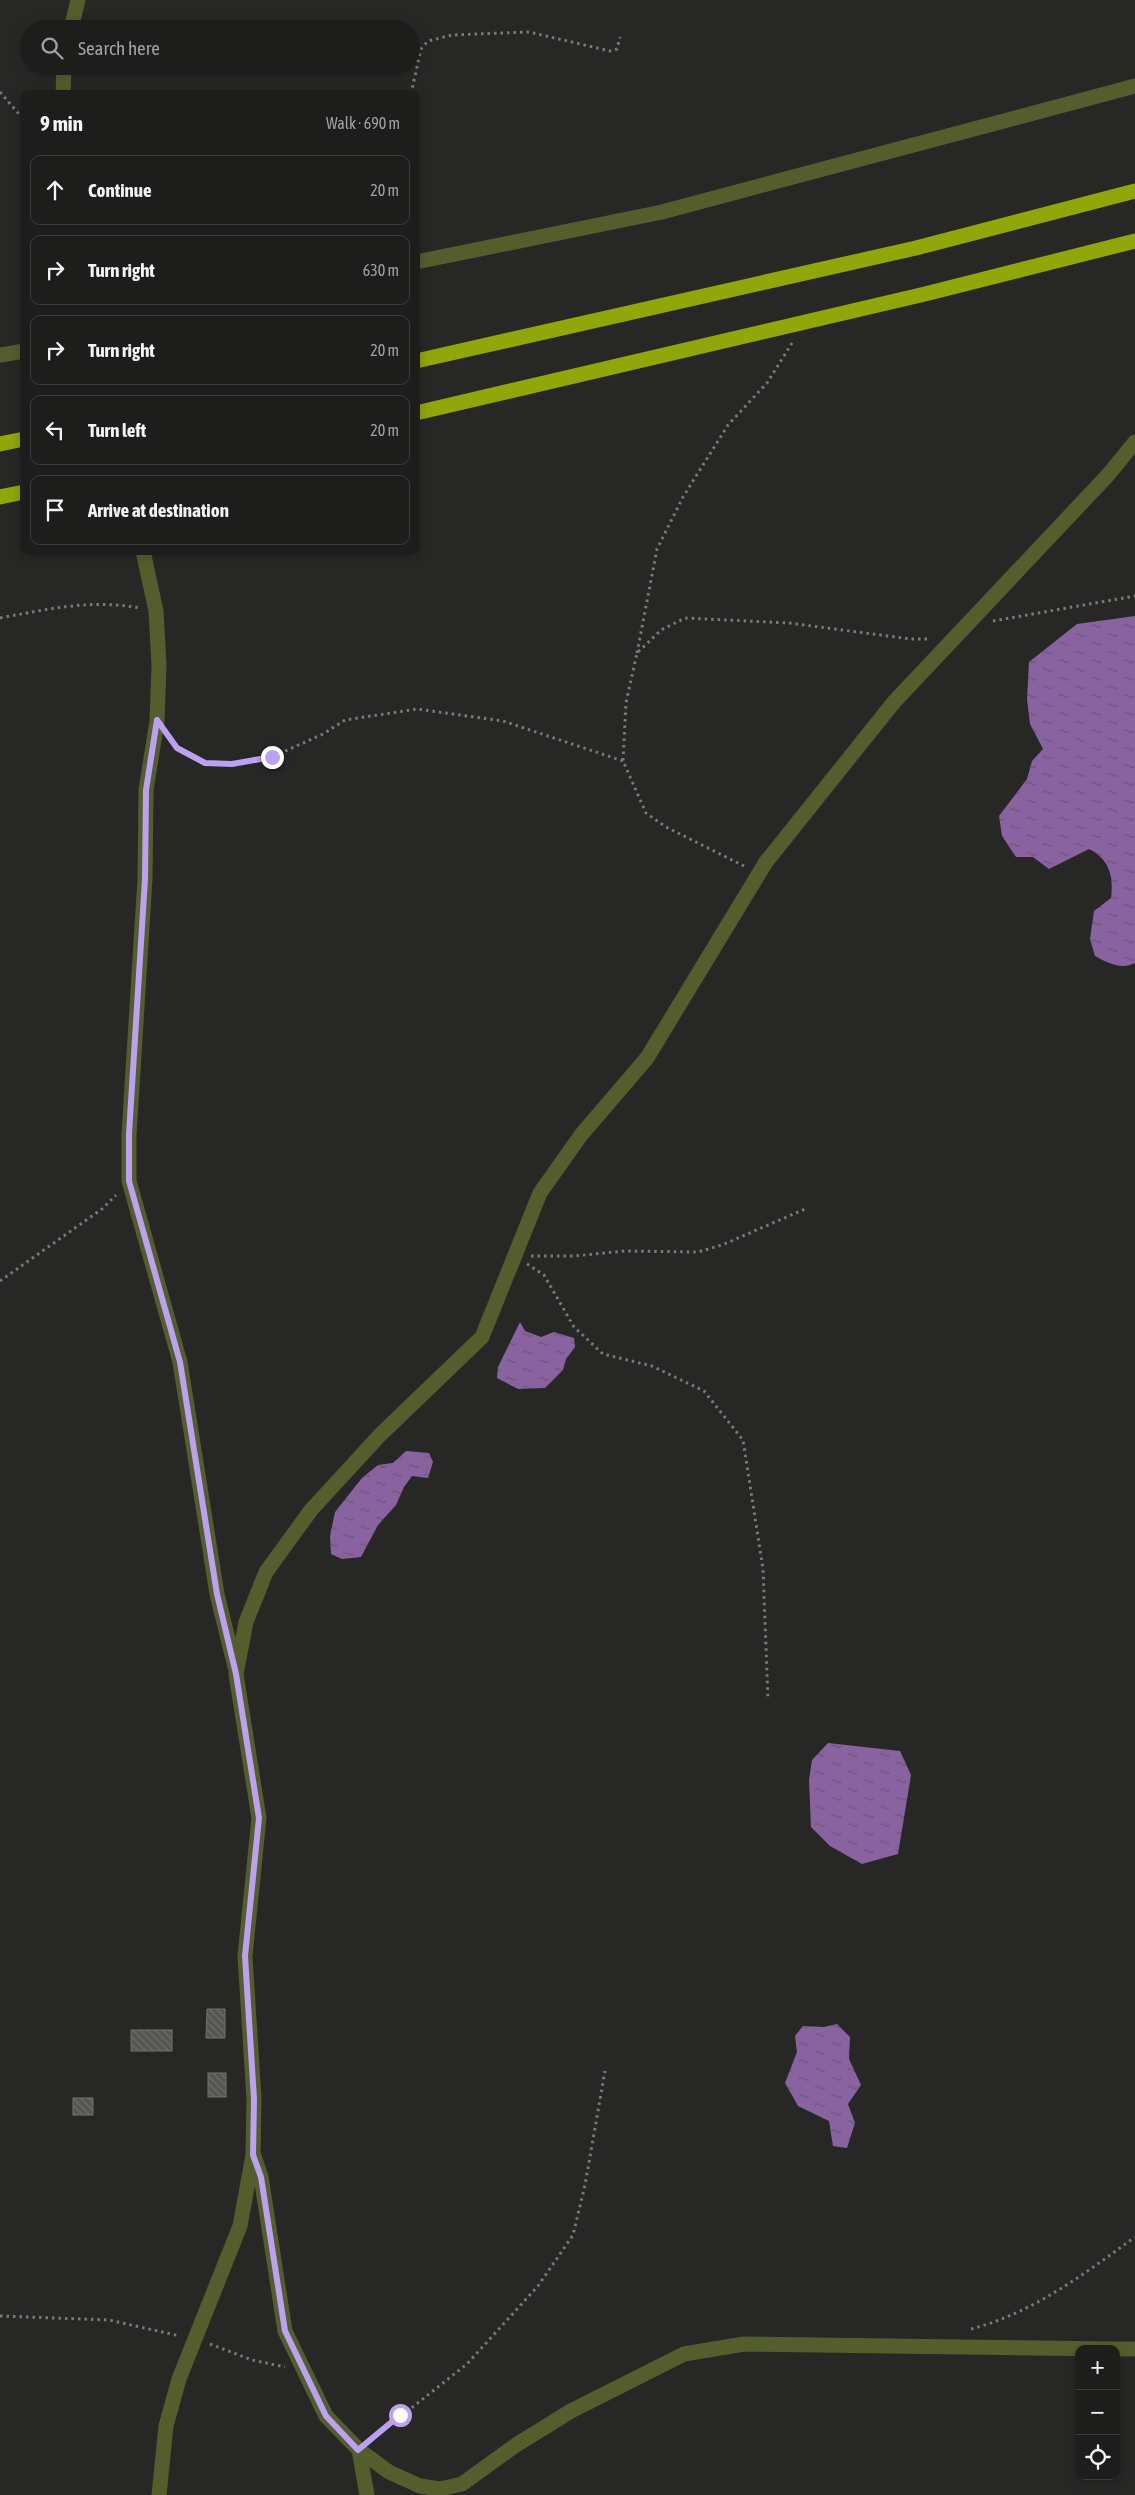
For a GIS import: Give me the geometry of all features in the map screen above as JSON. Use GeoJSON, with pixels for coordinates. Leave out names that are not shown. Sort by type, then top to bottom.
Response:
{"type":"FeatureCollection","features":[{"type":"Feature","properties":{"kind":"highway"},"geometry":{"type":"LineString","coordinates":[[420,360],[916,248],[1135,190]]}},
{"type":"Feature","properties":{"kind":"highway"},"geometry":{"type":"LineString","coordinates":[[420,411],[925,294],[1135,241]]}},
{"type":"Feature","properties":{"kind":"highway"},"geometry":{"type":"LineString","coordinates":[[0,444],[20,440]]}},
{"type":"Feature","properties":{"kind":"highway"},"geometry":{"type":"LineString","coordinates":[[0,497],[20,493]]}},
{"type":"Feature","properties":{"kind":"street"},"geometry":{"type":"LineString","coordinates":[[73,20],[78,0]]}},
{"type":"Feature","properties":{"kind":"street"},"geometry":{"type":"LineString","coordinates":[[63,90],[64,75]]}},
{"type":"Feature","properties":{"kind":"street"},"geometry":{"type":"LineString","coordinates":[[420,261],[662,212],[1135,86]]}},
{"type":"Feature","properties":{"kind":"street"},"geometry":{"type":"LineString","coordinates":[[0,355],[20,352]]}},
{"type":"Feature","properties":{"kind":"street"},"geometry":{"type":"LineString","coordinates":[[236,1674],[246,1622],[266,1572],[310,1510],[380,1435],[482,1337],[540,1193],[581,1134],[647,1058],[759,874],[894,702],[1123,459],[1135,442]]}},
{"type":"Feature","properties":{"kind":"street"},"geometry":{"type":"LineString","coordinates":[[144,555],[156,611],[159,666],[157,720],[146,790],[145,879],[130,1125],[129,1181],[180,1362],[217,1594],[236,1674],[259,1818],[245,1956],[254,2099],[253,2155],[240,2226],[180,2379],[166,2426],[160,2495]]}},
{"type":"Feature","properties":{"kind":"street"},"geometry":{"type":"LineString","coordinates":[[253,2155],[261,2177],[285,2331],[326,2416],[358,2450],[389,2472],[420,2486],[440,2488],[462,2484],[571,2411],[684,2354],[716,2347],[744,2344],[1075,2348]]}},
{"type":"Feature","properties":{"kind":"street"},"geometry":{"type":"LineString","coordinates":[[1120,2349],[1135,2349]]}},
{"type":"Feature","properties":{"kind":"street"},"geometry":{"type":"LineString","coordinates":[[358,2450],[367,2495]]}},
{"type":"Feature","properties":{"kind":"path"},"geometry":{"type":"LineString","coordinates":[[420,54],[421,49],[428,41],[452,36],[529,32],[610,51],[617,49],[620,37]]}},
{"type":"Feature","properties":{"kind":"path"},"geometry":{"type":"LineString","coordinates":[[412,90],[415,75]]}},
{"type":"Feature","properties":{"kind":"path"},"geometry":{"type":"LineString","coordinates":[[0,92],[20,115]]}},
{"type":"Feature","properties":{"kind":"path"},"geometry":{"type":"LineString","coordinates":[[759,874],[666,827],[646,813],[623,761],[626,703],[657,549],[683,496],[728,425],[768,383],[805,322]]}},
{"type":"Feature","properties":{"kind":"path"},"geometry":{"type":"LineString","coordinates":[[967,624],[1135,596]]}},
{"type":"Feature","properties":{"kind":"path"},"geometry":{"type":"LineString","coordinates":[[0,618],[78,604],[115,604],[156,611]]}},
{"type":"Feature","properties":{"kind":"path"},"geometry":{"type":"LineString","coordinates":[[637,653],[661,630],[685,618],[789,623],[911,640],[929,640],[937,636]]}},
{"type":"Feature","properties":{"kind":"path"},"geometry":{"type":"LineString","coordinates":[[157,720],[177,748],[205,763],[232,764],[272,757],[323,734],[346,720],[417,709],[503,720],[623,761]]}},
{"type":"Feature","properties":{"kind":"path"},"geometry":{"type":"LineString","coordinates":[[0,1281],[102,1209],[129,1181]]}},
{"type":"Feature","properties":{"kind":"path"},"geometry":{"type":"LineString","coordinates":[[514,1256],[574,1256],[625,1252],[698,1252],[722,1245],[805,1209]]}},
{"type":"Feature","properties":{"kind":"path"},"geometry":{"type":"LineString","coordinates":[[514,1256],[544,1275],[574,1327],[603,1354],[652,1366],[704,1391],[742,1440],[763,1569],[768,1700]]}},
{"type":"Feature","properties":{"kind":"path"},"geometry":{"type":"LineString","coordinates":[[358,2450],[467,2364],[538,2286],[573,2236],[585,2185],[605,2071]]}},
{"type":"Feature","properties":{"kind":"path"},"geometry":{"type":"LineString","coordinates":[[962,2332],[990,2324],[1031,2308],[1135,2237]]}},
{"type":"Feature","properties":{"kind":"path"},"geometry":{"type":"LineString","coordinates":[[0,2316],[109,2320],[195,2339],[252,2360],[303,2370]]}},
{"type":"Feature","properties":{"kind":"water"},"geometry":{"type":"Polygon","coordinates":[[[1135,616],[1135,963],[1120,966],[1095,956],[1090,939],[1094,911],[1111,898],[1111,875],[1106,863],[1089,849],[1049,869],[1033,857],[1016,857],[1002,836],[999,816],[1027,779],[1032,761],[1043,749],[1030,724],[1027,699],[1029,662],[1077,624],[1135,616]]]}},
{"type":"Feature","properties":{"kind":"water"},"geometry":{"type":"Polygon","coordinates":[[[520,1322],[525,1331],[541,1337],[554,1332],[574,1338],[575,1347],[566,1359],[563,1370],[545,1388],[518,1389],[497,1378],[498,1367],[520,1322]]]}},
{"type":"Feature","properties":{"kind":"water"},"geometry":{"type":"Polygon","coordinates":[[[406,1451],[429,1453],[433,1462],[428,1478],[412,1476],[404,1487],[396,1505],[378,1525],[361,1557],[342,1559],[331,1554],[330,1536],[335,1512],[362,1478],[378,1465],[393,1463],[406,1451]]]}},
{"type":"Feature","properties":{"kind":"water"},"geometry":{"type":"Polygon","coordinates":[[[828,1743],[900,1751],[911,1775],[898,1854],[862,1864],[830,1846],[811,1827],[809,1780],[812,1760],[828,1743]]]}},
{"type":"Feature","properties":{"kind":"water"},"geometry":{"type":"Polygon","coordinates":[[[837,2024],[850,2037],[849,2059],[861,2085],[848,2104],[855,2123],[847,2148],[833,2146],[829,2121],[798,2106],[785,2083],[797,2052],[795,2036],[803,2026],[824,2027],[837,2024]]]}},
{"type":"Feature","properties":{"kind":"building"},"geometry":{"type":"Polygon","coordinates":[[[207,2009],[225,2009],[225,2038],[206,2038],[207,2009]]]}},
{"type":"Feature","properties":{"kind":"building"},"geometry":{"type":"Polygon","coordinates":[[[131,2030],[172,2030],[172,2051],[131,2051],[131,2030]]]}},
{"type":"Feature","properties":{"kind":"building"},"geometry":{"type":"Polygon","coordinates":[[[208,2073],[226,2073],[226,2097],[208,2097],[208,2073]]]}},
{"type":"Feature","properties":{"kind":"building"},"geometry":{"type":"Polygon","coordinates":[[[73,2098],[93,2098],[93,2115],[73,2115],[73,2098]]]}},
{"type":"Feature","properties":{"kind":"route"},"geometry":{"type":"LineString","coordinates":[[272,757],[232,764],[205,763],[177,748],[157,720],[146,790],[145,879],[129,1134],[129,1181],[180,1362],[217,1594],[236,1674],[259,1818],[245,1956],[254,2099],[253,2155],[261,2177],[285,2331],[326,2416],[358,2450],[400,2415]]}}]}
